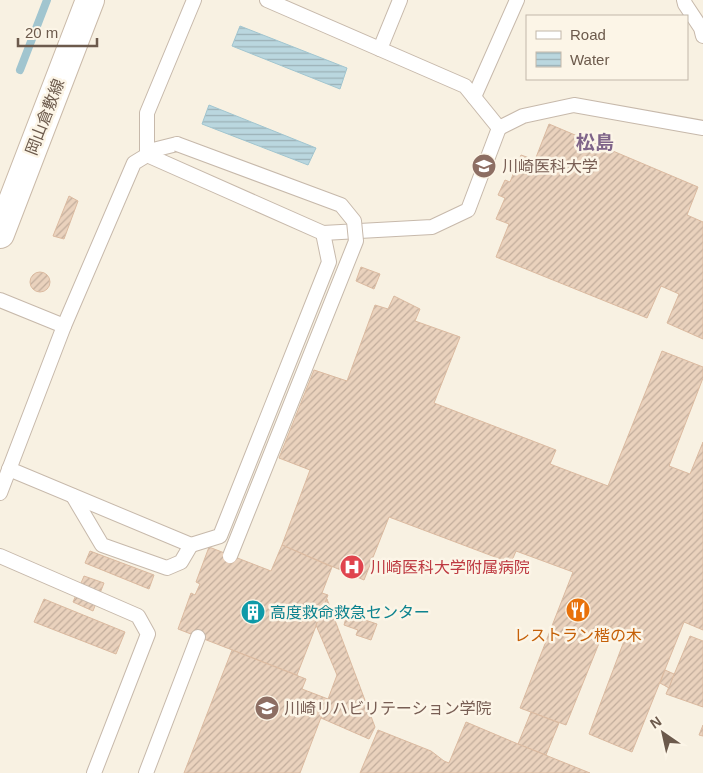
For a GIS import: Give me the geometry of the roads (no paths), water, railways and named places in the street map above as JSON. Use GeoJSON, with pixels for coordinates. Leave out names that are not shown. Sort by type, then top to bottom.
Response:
{"type":"FeatureCollection","features":[{"type":"Feature","properties":{"kind":"main road","name":"岡山倉敷線"},"geometry":{"type":"LineString","coordinates":[[0,234],[90,0]]}},
{"type":"Feature","properties":{"kind":"lane"},"geometry":{"type":"LineString","coordinates":[[147,155],[147,113],[194,0]]}},
{"type":"Feature","properties":{"kind":"lane"},"geometry":{"type":"LineString","coordinates":[[267,0],[465,86],[499,128]]}},
{"type":"Feature","properties":{"kind":"lane"},"geometry":{"type":"LineString","coordinates":[[380,49],[400,0]]}},
{"type":"Feature","properties":{"kind":"lane"},"geometry":{"type":"LineString","coordinates":[[474,97],[517,0]]}},
{"type":"Feature","properties":{"kind":"lane"},"geometry":{"type":"LineString","coordinates":[[684,0],[701,28],[703,36]]}},
{"type":"Feature","properties":{"kind":"lane"},"geometry":{"type":"LineString","coordinates":[[147,155],[323,233],[432,227],[468,210],[499,128],[523,116],[574,105],[703,128]]}},
{"type":"Feature","properties":{"kind":"lane"},"geometry":{"type":"LineString","coordinates":[[0,493],[64,326],[134,163],[157,149],[177,144],[341,205],[354,221],[356,241],[230,556]]}},
{"type":"Feature","properties":{"kind":"lane"},"geometry":{"type":"LineString","coordinates":[[9,469],[191,545],[220,536],[329,262],[323,233]]}},
{"type":"Feature","properties":{"kind":"lane"},"geometry":{"type":"LineString","coordinates":[[0,300],[64,326]]}},
{"type":"Feature","properties":{"kind":"lane"},"geometry":{"type":"LineString","coordinates":[[73,496],[102,545],[167,568],[181,562],[191,545]]}},
{"type":"Feature","properties":{"kind":"lane"},"geometry":{"type":"LineString","coordinates":[[0,556],[138,616],[148,634],[94,773]]}},
{"type":"Feature","properties":{"kind":"lane"},"geometry":{"type":"LineString","coordinates":[[146,773],[198,637]]}},
{"type":"Feature","properties":{"kind":"water"},"geometry":{"type":"Polygon","coordinates":[[[240,26],[347,68],[340,89],[232,46],[240,26]]]}},
{"type":"Feature","properties":{"kind":"water"},"geometry":{"type":"Polygon","coordinates":[[[209,105],[316,148],[308,165],[202,124],[209,105]]]}},
{"type":"Feature","properties":{"kind":"waterway"},"geometry":{"type":"LineString","coordinates":[[20,70],[47,0]]}},
{"type":"Feature","properties":{"kind":"place","name":"川崎医科大学"},"geometry":{"type":"Point","coordinates":[484,166]}},
{"type":"Feature","properties":{"kind":"place","name":"川崎医科大学附属病院"},"geometry":{"type":"Point","coordinates":[352,567]}},
{"type":"Feature","properties":{"kind":"place","name":"レストラン楷の木"},"geometry":{"type":"Point","coordinates":[578,610]}},
{"type":"Feature","properties":{"kind":"place","name":"高度救命救急センター"},"geometry":{"type":"Point","coordinates":[253,612]}},
{"type":"Feature","properties":{"kind":"place","name":"川崎リハビリテーション学院"},"geometry":{"type":"Point","coordinates":[267,708]}},
{"type":"Feature","properties":{"kind":"district","name":"松島"},"geometry":{"type":"Point","coordinates":[595,142]}}]}
